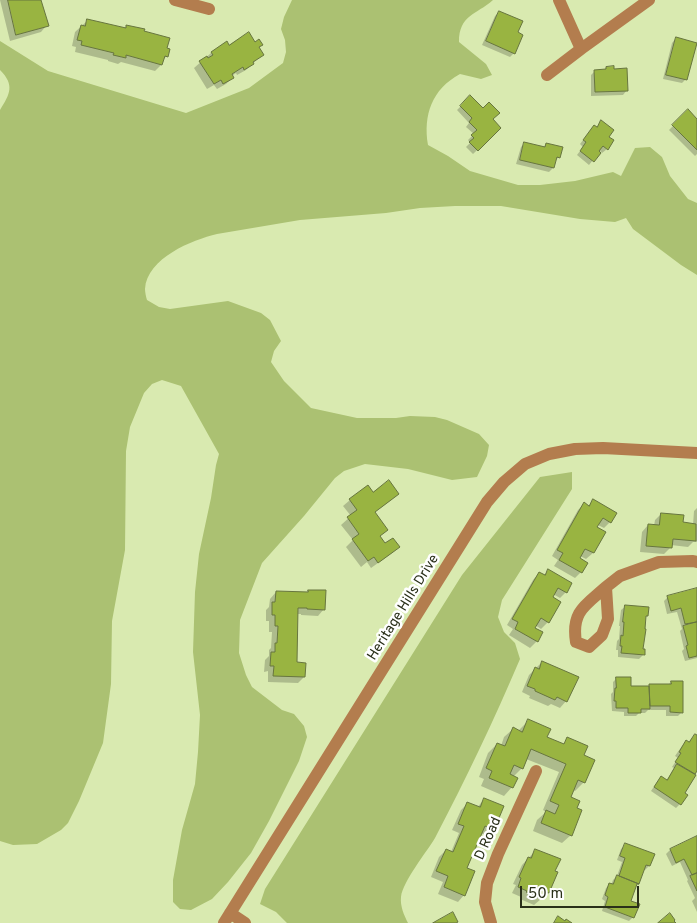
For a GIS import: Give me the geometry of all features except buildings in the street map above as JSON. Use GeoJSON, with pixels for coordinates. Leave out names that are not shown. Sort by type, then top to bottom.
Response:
{"type":"FeatureCollection","features":[{"type":"Feature","properties":{"kind":"street"},"geometry":{"type":"LineString","coordinates":[[175,0],[209,9]]}},
{"type":"Feature","properties":{"kind":"street"},"geometry":{"type":"LineString","coordinates":[[559,0],[581,49]]}},
{"type":"Feature","properties":{"kind":"street"},"geometry":{"type":"LineString","coordinates":[[548,75],[649,0]]}},
{"type":"Feature","properties":{"kind":"street","name":"Heritage Hills Drive"},"geometry":{"type":"LineString","coordinates":[[227,918],[487,502],[504,482],[525,464],[549,454],[575,449],[603,448],[697,453]]}},
{"type":"Feature","properties":{"kind":"street"},"geometry":{"type":"LineString","coordinates":[[606,587],[620,576],[659,562],[697,562]]}},
{"type":"Feature","properties":{"kind":"street","name":"D Road"},"geometry":{"type":"LineString","coordinates":[[491,923],[485,902],[486,883],[536,771]]}},
{"type":"Feature","properties":{"kind":"street"},"geometry":{"type":"LineString","coordinates":[[227,918],[245,923]]}},
{"type":"Feature","properties":{"kind":"green space"},"geometry":{"type":"Polygon","coordinates":[[[292,0],[493,0],[465,21],[460,33],[459,42],[486,64],[492,75],[481,79],[460,74],[442,87],[436,95],[429,113],[427,123],[428,145],[470,171],[518,185],[540,185],[575,181],[613,172],[621,176],[635,148],[650,147],[662,157],[670,176],[688,199],[697,203],[697,275],[633,229],[626,218],[615,222],[580,219],[501,206],[420,208],[386,213],[300,220],[217,234],[195,241],[172,252],[154,268],[148,278],[145,293],[147,300],[159,307],[170,309],[228,301],[261,313],[270,320],[281,341],[274,351],[271,362],[284,381],[311,408],[357,418],[435,417],[447,420],[479,434],[489,445],[487,456],[477,477],[452,480],[408,469],[365,464],[344,471],[335,478],[262,563],[240,620],[239,653],[252,687],[282,710],[294,714],[304,726],[307,737],[299,761],[251,853],[212,899],[191,910],[180,909],[173,902],[173,880],[182,830],[195,784],[200,715],[193,652],[195,592],[199,554],[219,454],[181,386],[162,380],[152,384],[144,393],[130,427],[126,451],[125,550],[112,621],[111,684],[103,743],[79,801],[68,823],[61,830],[37,844],[13,845],[0,841],[0,110],[8,94],[9,85],[5,75],[0,70],[0,41],[48,71],[186,113],[249,88],[283,63],[286,52],[285,40],[281,29],[292,0]]]}},
{"type":"Feature","properties":{"kind":"green space"},"geometry":{"type":"Polygon","coordinates":[[[572,472],[572,489],[502,600],[498,617],[504,632],[515,643],[520,659],[479,749],[435,838],[410,875],[403,890],[401,904],[408,923],[287,923],[276,912],[260,904],[265,889],[462,575],[540,477],[572,472]]]}}]}
